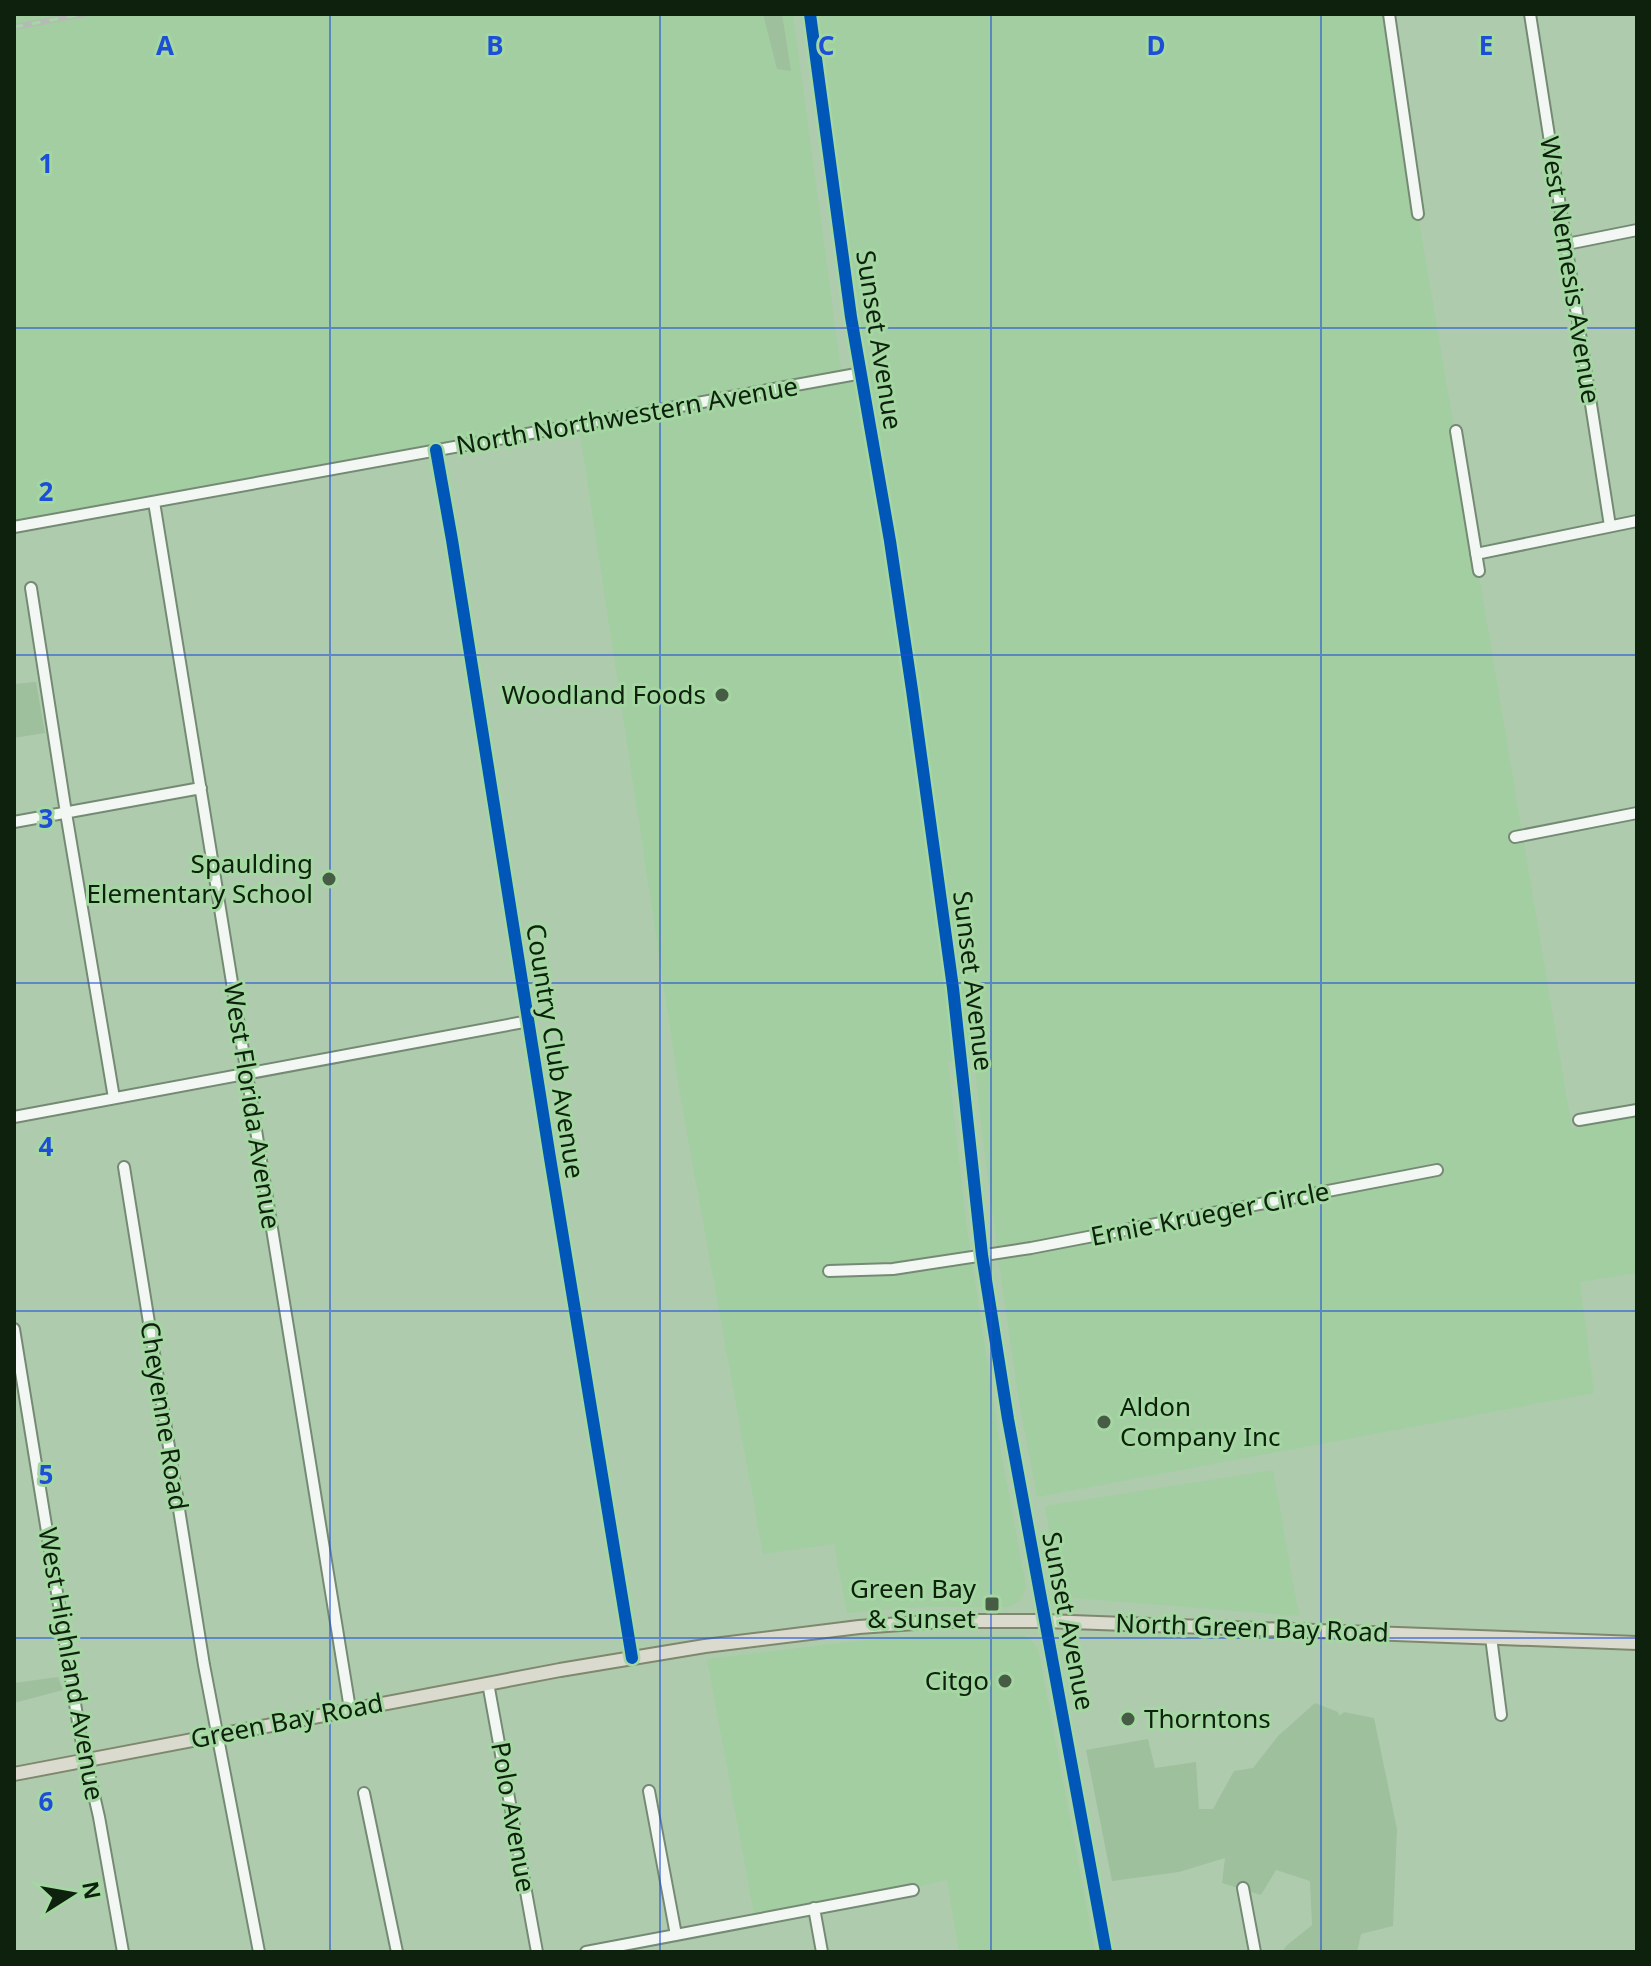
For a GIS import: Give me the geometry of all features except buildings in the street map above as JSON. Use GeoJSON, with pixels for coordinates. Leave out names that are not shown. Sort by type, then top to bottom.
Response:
{"type":"FeatureCollection","features":[{"type":"Feature","properties":{"kind":"main road","name":"North Green Bay Road"},"geometry":{"type":"LineString","coordinates":[[488,1683],[762,1638],[943,1621],[1045,1621],[1637,1643]]}},
{"type":"Feature","properties":{"kind":"main road","name":"Green Bay Road"},"geometry":{"type":"LineString","coordinates":[[85,1760],[488,1683]]}},
{"type":"Feature","properties":{"kind":"main road"},"geometry":{"type":"LineString","coordinates":[[14,1774],[85,1760]]}},
{"type":"Feature","properties":{"kind":"street","name":"Sunset Avenue"},"geometry":{"type":"LineString","coordinates":[[810,14],[838,225],[890,541],[947,945],[982,1255],[1008,1419],[1106,1952]]}},
{"type":"Feature","properties":{"kind":"street"},"geometry":{"type":"LineString","coordinates":[[1389,14],[1418,214]]}},
{"type":"Feature","properties":{"kind":"street","name":"West Nemesis Avenue"},"geometry":{"type":"LineString","coordinates":[[1530,14],[1610,526]]}},
{"type":"Feature","properties":{"kind":"street"},"geometry":{"type":"LineString","coordinates":[[1567,244],[1637,230]]}},
{"type":"Feature","properties":{"kind":"street","name":"North Northwestern Avenue"},"geometry":{"type":"LineString","coordinates":[[14,527],[862,373]]}},
{"type":"Feature","properties":{"kind":"street"},"geometry":{"type":"LineString","coordinates":[[1456,431],[1479,571]]}},
{"type":"Feature","properties":{"kind":"street","name":"Country Club Avenue"},"geometry":{"type":"LineString","coordinates":[[436,450],[632,1658]]}},
{"type":"Feature","properties":{"kind":"street","name":"West Florida Avenue"},"geometry":{"type":"LineString","coordinates":[[154,502],[350,1709]]}},
{"type":"Feature","properties":{"kind":"street"},"geometry":{"type":"LineString","coordinates":[[1476,554],[1637,521]]}},
{"type":"Feature","properties":{"kind":"street"},"geometry":{"type":"LineString","coordinates":[[31,588],[114,1098]]}},
{"type":"Feature","properties":{"kind":"street"},"geometry":{"type":"LineString","coordinates":[[14,822],[201,788]]}},
{"type":"Feature","properties":{"kind":"street"},"geometry":{"type":"LineString","coordinates":[[1515,837],[1637,813]]}},
{"type":"Feature","properties":{"kind":"street"},"geometry":{"type":"LineString","coordinates":[[14,1117],[529,1021]]}},
{"type":"Feature","properties":{"kind":"street"},"geometry":{"type":"LineString","coordinates":[[1579,1120],[1637,1110]]}},
{"type":"Feature","properties":{"kind":"street","name":"Cheyenne Road"},"geometry":{"type":"LineString","coordinates":[[124,1167],[204,1665],[259,1952]]}},
{"type":"Feature","properties":{"kind":"street","name":"Ernie Krueger Circle"},"geometry":{"type":"LineString","coordinates":[[829,1271],[893,1269],[1036,1247],[1437,1170]]}},
{"type":"Feature","properties":{"kind":"street","name":"West Highland Avenue"},"geometry":{"type":"LineString","coordinates":[[14,1329],[67,1661],[123,1952]]}},
{"type":"Feature","properties":{"kind":"street"},"geometry":{"type":"LineString","coordinates":[[1491,1637],[1501,1715]]}},
{"type":"Feature","properties":{"kind":"street","name":"Polo Avenue"},"geometry":{"type":"LineString","coordinates":[[488,1683],[537,1952]]}},
{"type":"Feature","properties":{"kind":"street"},"geometry":{"type":"LineString","coordinates":[[649,1791],[676,1935]]}},
{"type":"Feature","properties":{"kind":"street"},"geometry":{"type":"LineString","coordinates":[[364,1793],[397,1952]]}},
{"type":"Feature","properties":{"kind":"street"},"geometry":{"type":"LineString","coordinates":[[1243,1888],[1255,1952]]}},
{"type":"Feature","properties":{"kind":"street"},"geometry":{"type":"LineString","coordinates":[[586,1952],[913,1890]]}},
{"type":"Feature","properties":{"kind":"street"},"geometry":{"type":"LineString","coordinates":[[814,1908],[822,1952]]}},
{"type":"Feature","properties":{"kind":"shaded area"},"geometry":{"type":"Polygon","coordinates":[[[14,14],[793,14],[842,376],[862,372],[803,14],[1387,14],[1572,1128],[1637,1115],[1637,1273],[1580,1282],[1594,1393],[1037,1497],[1001,1278],[974,1059],[948,1062],[966,1222],[1001,1452],[1026,1586],[1024,1594],[1009,1607],[926,1607],[847,1613],[834,1544],[763,1554],[681,1100],[579,426],[14,530],[14,14]]]}},
{"type":"Feature","properties":{"kind":"shaded area"},"geometry":{"type":"Polygon","coordinates":[[[763,14],[782,14],[791,71],[777,69],[763,14]]]}},
{"type":"Feature","properties":{"kind":"shaded area"},"geometry":{"type":"Polygon","coordinates":[[[36,682],[45,733],[14,738],[14,684],[36,682]]]}},
{"type":"Feature","properties":{"kind":"shaded area"},"geometry":{"type":"Polygon","coordinates":[[[1273,1470],[1299,1616],[1072,1598],[1058,1583],[1045,1506],[1273,1470]]]}},
{"type":"Feature","properties":{"kind":"shaded area"},"geometry":{"type":"Polygon","coordinates":[[[941,1635],[1024,1635],[1038,1649],[1095,1952],[959,1952],[947,1880],[756,1925],[707,1659],[867,1640],[941,1635]]]}},
{"type":"Feature","properties":{"kind":"shaded area"},"geometry":{"type":"Polygon","coordinates":[[[58,1677],[63,1690],[14,1703],[14,1683],[58,1677]]]}},
{"type":"Feature","properties":{"kind":"shaded area"},"geometry":{"type":"Polygon","coordinates":[[[1315,1703],[1338,1712],[1339,1716],[1344,1712],[1374,1718],[1397,1829],[1393,1926],[1361,1934],[1357,1952],[1282,1952],[1312,1925],[1310,1881],[1276,1870],[1261,1895],[1222,1883],[1225,1858],[1179,1872],[1112,1881],[1086,1750],[1148,1739],[1155,1768],[1196,1762],[1199,1809],[1213,1809],[1234,1771],[1253,1768],[1278,1736],[1315,1703]]]}},
{"type":"Feature","properties":{"kind":"railway"},"geometry":{"type":"LineString","coordinates":[[14,27],[84,14]]}},
{"type":"Feature","properties":{"kind":"cycle path"},"geometry":{"type":"LineString","coordinates":[[810,14],[851,317],[912,690],[953,988],[982,1255],[1008,1419],[1106,1952]]}},
{"type":"Feature","properties":{"kind":"cycle path"},"geometry":{"type":"LineString","coordinates":[[436,450],[632,1658]]}},
{"type":"Feature","properties":{"kind":"place","name":"Woodland Foods"},"geometry":{"type":"Point","coordinates":[722,695]}},
{"type":"Feature","properties":{"kind":"place","name":"Spaulding Elementary School"},"geometry":{"type":"Point","coordinates":[329,879]}},
{"type":"Feature","properties":{"kind":"place","name":"Aldon Company Inc"},"geometry":{"type":"Point","coordinates":[1104,1422]}},
{"type":"Feature","properties":{"kind":"place","name":"Green Bay & Sunset"},"geometry":{"type":"Point","coordinates":[992,1604]}},
{"type":"Feature","properties":{"kind":"place","name":"Citgo"},"geometry":{"type":"Point","coordinates":[1005,1681]}},
{"type":"Feature","properties":{"kind":"place","name":"Thorntons"},"geometry":{"type":"Point","coordinates":[1128,1719]}}]}
